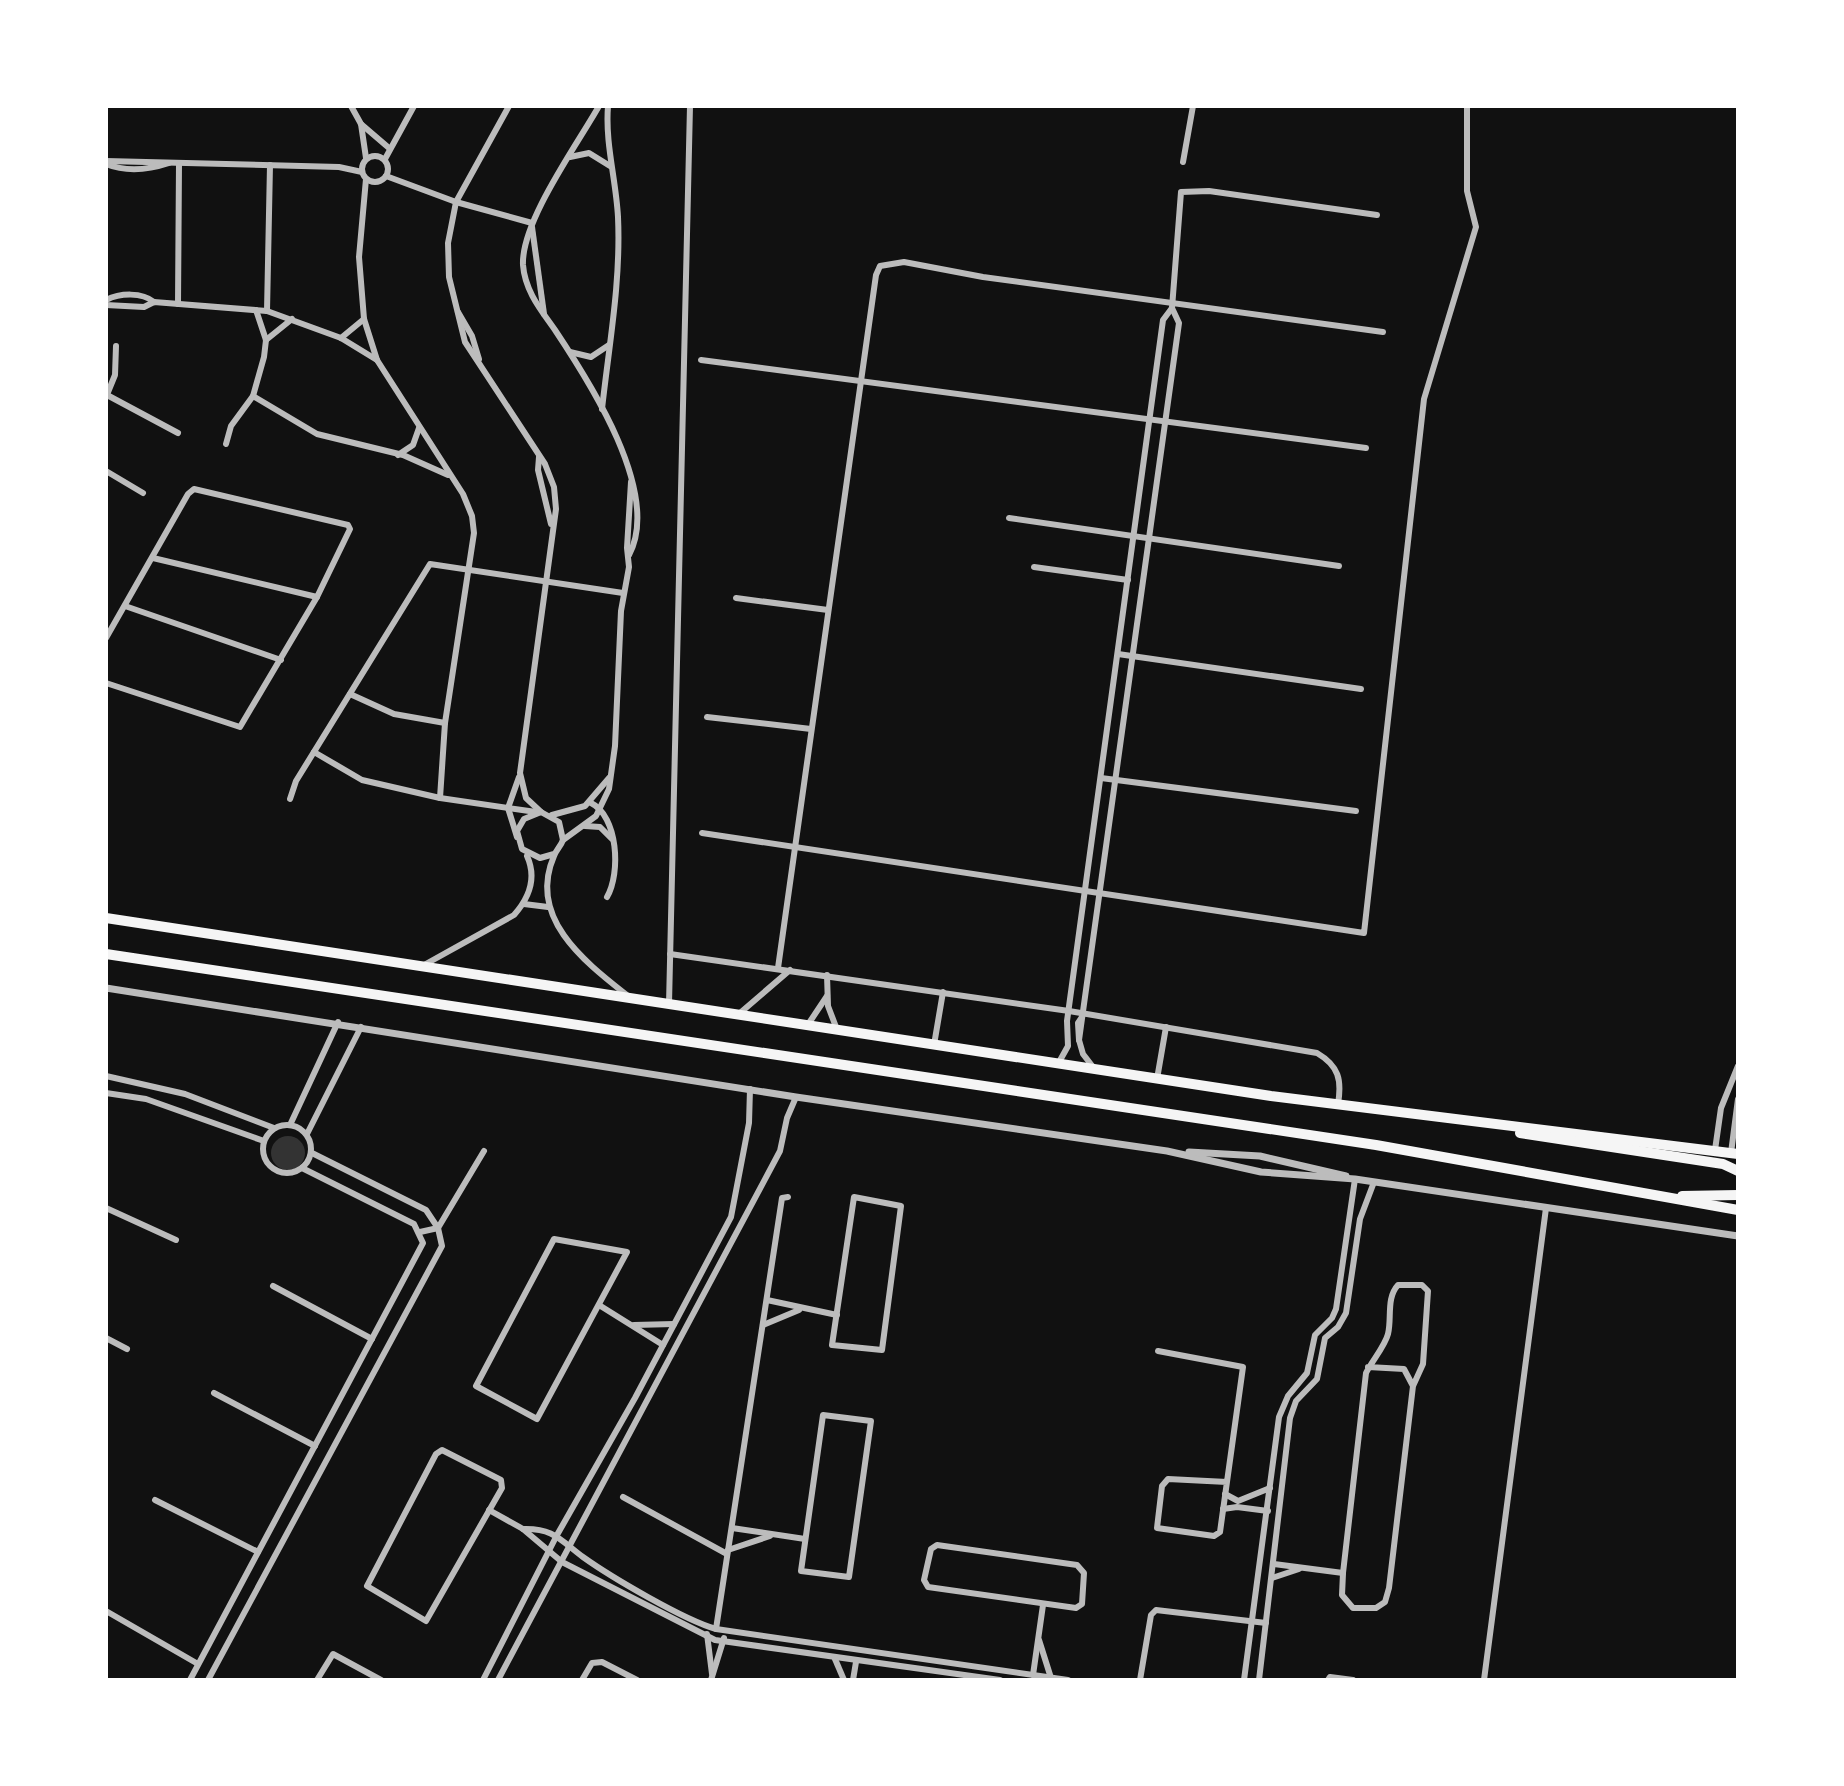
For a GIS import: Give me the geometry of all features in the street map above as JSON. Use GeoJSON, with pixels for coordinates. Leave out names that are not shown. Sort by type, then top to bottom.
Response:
{"type":"FeatureCollection","features":[{"type":"Feature","properties":{"kind":"highway"},"geometry":{"type":"LineString","coordinates":[[106,918],[836,1027],[1157,1079],[1467,1122],[1734,1153]]}},
{"type":"Feature","properties":{"kind":"highway"},"geometry":{"type":"LineString","coordinates":[[106,954],[1376,1145],[1738,1210]]}},
{"type":"Feature","properties":{"kind":"highway"},"geometry":{"type":"LineString","coordinates":[[1467,1122],[1534,1136],[1723,1164],[1738,1171]]}},
{"type":"Feature","properties":{"kind":"highway"},"geometry":{"type":"LineString","coordinates":[[1648,1195],[1738,1195]]}},
{"type":"Feature","properties":{"kind":"street"},"geometry":{"type":"LineString","coordinates":[[351,106],[361,124],[389,148]]}},
{"type":"Feature","properties":{"kind":"street"},"geometry":{"type":"LineString","coordinates":[[366,201],[378,181],[386,176],[388,168],[385,159],[389,148],[414,106]]}},
{"type":"Feature","properties":{"kind":"street"},"geometry":{"type":"LineString","coordinates":[[599,106],[532,223],[523,266],[530,293],[602,409],[631,482],[637,533],[629,555],[623,593],[611,775],[602,809],[585,826],[563,840],[554,854],[547,886],[548,907],[573,949],[630,998]]}},
{"type":"Feature","properties":{"kind":"street"},"geometry":{"type":"LineString","coordinates":[[602,409],[618,258],[618,214],[610,166],[608,106]]}},
{"type":"Feature","properties":{"kind":"street"},"geometry":{"type":"LineString","coordinates":[[669,1004],[690,106]]}},
{"type":"Feature","properties":{"kind":"street"},"geometry":{"type":"LineString","coordinates":[[1183,162],[1193,106]]}},
{"type":"Feature","properties":{"kind":"street"},"geometry":{"type":"LineString","coordinates":[[702,833],[1364,933],[1424,399],[1476,227],[1467,191],[1467,106]]}},
{"type":"Feature","properties":{"kind":"street"},"geometry":{"type":"LineString","coordinates":[[424,965],[492,931],[524,904],[532,879],[526,854],[510,825],[508,808],[520,773],[551,524],[556,509],[554,487],[539,456],[479,359],[465,342],[449,277],[448,243],[456,202],[506,108]]}},
{"type":"Feature","properties":{"kind":"street"},"geometry":{"type":"LineString","coordinates":[[361,124],[366,201],[359,257],[364,319],[377,360],[451,476],[472,516],[474,533],[445,723],[440,798]]}},
{"type":"Feature","properties":{"kind":"street"},"geometry":{"type":"LineString","coordinates":[[569,158],[589,153],[610,166]]}},
{"type":"Feature","properties":{"kind":"street"},"geometry":{"type":"LineString","coordinates":[[339,167],[375,155],[385,159]]}},
{"type":"Feature","properties":{"kind":"street"},"geometry":{"type":"LineString","coordinates":[[106,162],[339,167],[378,181]]}},
{"type":"Feature","properties":{"kind":"street"},"geometry":{"type":"LineString","coordinates":[[175,163],[178,304]]}},
{"type":"Feature","properties":{"kind":"street"},"geometry":{"type":"LineString","coordinates":[[267,311],[270,165]]}},
{"type":"Feature","properties":{"kind":"street"},"geometry":{"type":"LineString","coordinates":[[386,176],[456,202],[532,223]]}},
{"type":"Feature","properties":{"kind":"street"},"geometry":{"type":"LineString","coordinates":[[1095,1070],[1083,1054],[1079,1040],[1179,323],[1172,306],[1181,192],[1209,191],[1377,215]]}},
{"type":"Feature","properties":{"kind":"street"},"geometry":{"type":"LineString","coordinates":[[532,223],[545,318]]}},
{"type":"Feature","properties":{"kind":"street"},"geometry":{"type":"LineString","coordinates":[[778,968],[859,379],[876,275],[886,263],[904,262],[1172,306],[1383,332]]}},
{"type":"Feature","properties":{"kind":"street"},"geometry":{"type":"LineString","coordinates":[[106,303],[114,296],[133,295],[147,296],[154,302]]}},
{"type":"Feature","properties":{"kind":"street"},"geometry":{"type":"LineString","coordinates":[[106,303],[144,307],[154,302],[267,311],[341,338],[377,360]]}},
{"type":"Feature","properties":{"kind":"street"},"geometry":{"type":"LineString","coordinates":[[1058,1064],[1068,1046],[1069,1011],[1163,320],[1172,306]]}},
{"type":"Feature","properties":{"kind":"street"},"geometry":{"type":"LineString","coordinates":[[226,444],[231,426],[253,396],[266,340],[256,310]]}},
{"type":"Feature","properties":{"kind":"street"},"geometry":{"type":"LineString","coordinates":[[266,340],[292,319]]}},
{"type":"Feature","properties":{"kind":"street"},"geometry":{"type":"LineString","coordinates":[[341,338],[364,319]]}},
{"type":"Feature","properties":{"kind":"street"},"geometry":{"type":"LineString","coordinates":[[567,352],[591,357],[609,345]]}},
{"type":"Feature","properties":{"kind":"street"},"geometry":{"type":"LineString","coordinates":[[116,346],[115,375],[107,396],[178,433]]}},
{"type":"Feature","properties":{"kind":"street"},"geometry":{"type":"LineString","coordinates":[[701,360],[1366,448]]}},
{"type":"Feature","properties":{"kind":"street"},"geometry":{"type":"LineString","coordinates":[[106,375],[115,375]]}},
{"type":"Feature","properties":{"kind":"street"},"geometry":{"type":"LineString","coordinates":[[253,396],[317,434],[432,465],[451,476]]}},
{"type":"Feature","properties":{"kind":"street"},"geometry":{"type":"LineString","coordinates":[[398,455],[413,445],[419,428]]}},
{"type":"Feature","properties":{"kind":"street"},"geometry":{"type":"LineString","coordinates":[[539,456],[538,470],[551,524]]}},
{"type":"Feature","properties":{"kind":"street"},"geometry":{"type":"LineString","coordinates":[[106,471],[143,493]]}},
{"type":"Feature","properties":{"kind":"street"},"geometry":{"type":"LineString","coordinates":[[106,638],[188,494],[202,489],[348,525],[350,533],[317,597],[240,727],[106,683]]}},
{"type":"Feature","properties":{"kind":"street"},"geometry":{"type":"LineString","coordinates":[[1009,518],[1339,566]]}},
{"type":"Feature","properties":{"kind":"street"},"geometry":{"type":"LineString","coordinates":[[153,558],[317,597]]}},
{"type":"Feature","properties":{"kind":"street"},"geometry":{"type":"LineString","coordinates":[[290,799],[296,781],[426,568],[436,564],[468,568],[623,593]]}},
{"type":"Feature","properties":{"kind":"street"},"geometry":{"type":"LineString","coordinates":[[1034,567],[1128,580]]}},
{"type":"Feature","properties":{"kind":"street"},"geometry":{"type":"LineString","coordinates":[[736,598],[828,610]]}},
{"type":"Feature","properties":{"kind":"street"},"geometry":{"type":"LineString","coordinates":[[125,606],[281,660]]}},
{"type":"Feature","properties":{"kind":"street"},"geometry":{"type":"LineString","coordinates":[[1118,654],[1361,689]]}},
{"type":"Feature","properties":{"kind":"street"},"geometry":{"type":"LineString","coordinates":[[350,694],[394,714],[445,723]]}},
{"type":"Feature","properties":{"kind":"street"},"geometry":{"type":"LineString","coordinates":[[707,717],[811,729]]}},
{"type":"Feature","properties":{"kind":"street"},"geometry":{"type":"LineString","coordinates":[[314,752],[362,780],[440,798],[552,815],[576,811],[591,803],[611,775]]}},
{"type":"Feature","properties":{"kind":"street"},"geometry":{"type":"LineString","coordinates":[[520,773],[526,798],[539,812]]}},
{"type":"Feature","properties":{"kind":"street"},"geometry":{"type":"LineString","coordinates":[[1101,778],[1356,811]]}},
{"type":"Feature","properties":{"kind":"street"},"geometry":{"type":"LineString","coordinates":[[591,803],[602,809],[609,819],[614,885],[607,897]]}},
{"type":"Feature","properties":{"kind":"street"},"geometry":{"type":"LineString","coordinates":[[517,838],[520,824],[539,812]]}},
{"type":"Feature","properties":{"kind":"street"},"geometry":{"type":"LineString","coordinates":[[552,815],[563,830],[563,840]]}},
{"type":"Feature","properties":{"kind":"street"},"geometry":{"type":"LineString","coordinates":[[585,826],[600,827],[612,840]]}},
{"type":"Feature","properties":{"kind":"street"},"geometry":{"type":"LineString","coordinates":[[526,854],[540,858],[554,854]]}},
{"type":"Feature","properties":{"kind":"street"},"geometry":{"type":"LineString","coordinates":[[524,904],[548,907]]}},
{"type":"Feature","properties":{"kind":"street"},"geometry":{"type":"LineString","coordinates":[[670,954],[1069,1011],[1317,1053],[1337,1069],[1341,1080],[1338,1104]]}},
{"type":"Feature","properties":{"kind":"street"},"geometry":{"type":"LineString","coordinates":[[740,1013],[790,970]]}},
{"type":"Feature","properties":{"kind":"street"},"geometry":{"type":"LineString","coordinates":[[827,975],[827,996],[836,1027]]}},
{"type":"Feature","properties":{"kind":"street"},"geometry":{"type":"LineString","coordinates":[[106,988],[338,1022],[796,1097],[1167,1151],[1261,1172],[1355,1179]]}},
{"type":"Feature","properties":{"kind":"street"},"geometry":{"type":"LineString","coordinates":[[934,1045],[943,992]]}},
{"type":"Feature","properties":{"kind":"street"},"geometry":{"type":"LineString","coordinates":[[809,1023],[827,996]]}},
{"type":"Feature","properties":{"kind":"street"},"geometry":{"type":"LineString","coordinates":[[290,1125],[338,1022]]}},
{"type":"Feature","properties":{"kind":"street"},"geometry":{"type":"LineString","coordinates":[[274,1128],[264,1141],[264,1156],[273,1169],[288,1173],[302,1168],[312,1153],[307,1134],[361,1027]]}},
{"type":"Feature","properties":{"kind":"street"},"geometry":{"type":"LineString","coordinates":[[1157,1079],[1166,1027]]}},
{"type":"Feature","properties":{"kind":"street"},"geometry":{"type":"LineString","coordinates":[[323,1055],[342,1062]]}},
{"type":"Feature","properties":{"kind":"street"},"geometry":{"type":"LineString","coordinates":[[1715,1150],[1720,1112],[1738,1066]]}},
{"type":"Feature","properties":{"kind":"street"},"geometry":{"type":"LineString","coordinates":[[106,1076],[185,1094],[274,1128],[290,1125],[307,1134]]}},
{"type":"Feature","properties":{"kind":"street"},"geometry":{"type":"LineString","coordinates":[[308,1088],[325,1097]]}},
{"type":"Feature","properties":{"kind":"street"},"geometry":{"type":"LineString","coordinates":[[483,1680],[557,1535],[654,1363],[731,1217],[749,1123],[750,1089]]}},
{"type":"Feature","properties":{"kind":"street"},"geometry":{"type":"LineString","coordinates":[[106,1093],[146,1099],[264,1141]]}},
{"type":"Feature","properties":{"kind":"street"},"geometry":{"type":"LineString","coordinates":[[498,1680],[780,1151],[787,1118],[796,1097]]}},
{"type":"Feature","properties":{"kind":"street"},"geometry":{"type":"LineString","coordinates":[[1734,1153],[1738,1099]]}},
{"type":"Feature","properties":{"kind":"street"},"geometry":{"type":"LineString","coordinates":[[1720,1112],[1735,1115]]}},
{"type":"Feature","properties":{"kind":"street"},"geometry":{"type":"LineString","coordinates":[[420,1232],[438,1228],[484,1151]]}},
{"type":"Feature","properties":{"kind":"street"},"geometry":{"type":"LineString","coordinates":[[1167,1151],[1260,1156],[1355,1179],[1738,1236]]}},
{"type":"Feature","properties":{"kind":"street"},"geometry":{"type":"LineString","coordinates":[[208,1680],[442,1246],[438,1228],[426,1210],[312,1153]]}},
{"type":"Feature","properties":{"kind":"street"},"geometry":{"type":"LineString","coordinates":[[190,1680],[423,1243],[414,1224],[302,1168]]}},
{"type":"Feature","properties":{"kind":"street"},"geometry":{"type":"LineString","coordinates":[[1244,1680],[1274,1451],[1283,1405],[1303,1380],[1315,1335],[1332,1318],[1336,1309],[1355,1179]]}},
{"type":"Feature","properties":{"kind":"street"},"geometry":{"type":"LineString","coordinates":[[1259,1680],[1293,1408],[1317,1379],[1322,1345],[1346,1313],[1360,1219],[1374,1182]]}},
{"type":"Feature","properties":{"kind":"street"},"geometry":{"type":"LineString","coordinates":[[716,1629],[782,1198],[788,1197]]}},
{"type":"Feature","properties":{"kind":"street"},"geometry":{"type":"LineString","coordinates":[[854,1197],[901,1206],[882,1350],[832,1345],[837,1315],[854,1197]]}},
{"type":"Feature","properties":{"kind":"street"},"geometry":{"type":"LineString","coordinates":[[106,1208],[176,1240]]}},
{"type":"Feature","properties":{"kind":"street"},"geometry":{"type":"LineString","coordinates":[[1484,1680],[1546,1208]]}},
{"type":"Feature","properties":{"kind":"street"},"geometry":{"type":"LineString","coordinates":[[554,1239],[627,1252],[599,1305],[539,1418],[476,1387],[554,1239]]}},
{"type":"Feature","properties":{"kind":"street"},"geometry":{"type":"LineString","coordinates":[[1398,1285],[1422,1285],[1428,1291],[1423,1364],[1413,1386],[1385,1602],[1376,1608],[1364,1608],[1345,1602],[1343,1573],[1368,1367],[1388,1337],[1392,1291],[1398,1285]]}},
{"type":"Feature","properties":{"kind":"street"},"geometry":{"type":"LineString","coordinates":[[273,1286],[372,1339]]}},
{"type":"Feature","properties":{"kind":"street"},"geometry":{"type":"LineString","coordinates":[[767,1300],[837,1315]]}},
{"type":"Feature","properties":{"kind":"street"},"geometry":{"type":"LineString","coordinates":[[599,1305],[663,1345]]}},
{"type":"Feature","properties":{"kind":"street"},"geometry":{"type":"LineString","coordinates":[[763,1325],[802,1309]]}},
{"type":"Feature","properties":{"kind":"street"},"geometry":{"type":"LineString","coordinates":[[630,1325],[674,1324]]}},
{"type":"Feature","properties":{"kind":"street"},"geometry":{"type":"LineString","coordinates":[[106,1338],[127,1349]]}},
{"type":"Feature","properties":{"kind":"street"},"geometry":{"type":"LineString","coordinates":[[1158,1351],[1243,1367],[1227,1482],[1225,1494],[1220,1532],[1214,1536],[1161,1530],[1155,1523],[1162,1486],[1168,1479],[1227,1482]]}},
{"type":"Feature","properties":{"kind":"street"},"geometry":{"type":"LineString","coordinates":[[654,1363],[666,1369]]}},
{"type":"Feature","properties":{"kind":"street"},"geometry":{"type":"LineString","coordinates":[[1368,1367],[1404,1369],[1413,1386]]}},
{"type":"Feature","properties":{"kind":"street"},"geometry":{"type":"LineString","coordinates":[[214,1393],[315,1446]]}},
{"type":"Feature","properties":{"kind":"street"},"geometry":{"type":"LineString","coordinates":[[823,1415],[871,1421],[849,1577],[801,1571],[805,1539],[823,1415]]}},
{"type":"Feature","properties":{"kind":"street"},"geometry":{"type":"LineString","coordinates":[[445,1451],[501,1480],[502,1488],[489,1510],[428,1621],[367,1588],[438,1452],[445,1451]]}},
{"type":"Feature","properties":{"kind":"street"},"geometry":{"type":"LineString","coordinates":[[1274,1451],[1286,1452]]}},
{"type":"Feature","properties":{"kind":"street"},"geometry":{"type":"LineString","coordinates":[[1225,1494],[1238,1501],[1270,1488]]}},
{"type":"Feature","properties":{"kind":"street"},"geometry":{"type":"LineString","coordinates":[[623,1497],[728,1552],[774,1534]]}},
{"type":"Feature","properties":{"kind":"street"},"geometry":{"type":"LineString","coordinates":[[155,1500],[258,1552]]}},
{"type":"Feature","properties":{"kind":"street"},"geometry":{"type":"LineString","coordinates":[[286,1500],[301,1508]]}},
{"type":"Feature","properties":{"kind":"street"},"geometry":{"type":"LineString","coordinates":[[1223,1509],[1237,1507],[1268,1511]]}},
{"type":"Feature","properties":{"kind":"street"},"geometry":{"type":"LineString","coordinates":[[489,1510],[523,1529],[562,1562],[707,1638],[835,1659],[1000,1680]]}},
{"type":"Feature","properties":{"kind":"street"},"geometry":{"type":"LineString","coordinates":[[523,1529],[542,1528],[557,1535],[584,1557],[716,1629],[1068,1680]]}},
{"type":"Feature","properties":{"kind":"street"},"geometry":{"type":"LineString","coordinates":[[732,1528],[805,1539]]}},
{"type":"Feature","properties":{"kind":"street"},"geometry":{"type":"LineString","coordinates":[[937,1545],[1081,1568],[1084,1573],[1079,1607],[1043,1605],[928,1587],[924,1580],[931,1549],[937,1545]]}},
{"type":"Feature","properties":{"kind":"street"},"geometry":{"type":"LineString","coordinates":[[1274,1564],[1343,1573]]}},
{"type":"Feature","properties":{"kind":"street"},"geometry":{"type":"LineString","coordinates":[[1272,1578],[1303,1568]]}},
{"type":"Feature","properties":{"kind":"street"},"geometry":{"type":"LineString","coordinates":[[1033,1675],[1043,1605]]}},
{"type":"Feature","properties":{"kind":"street"},"geometry":{"type":"LineString","coordinates":[[1140,1680],[1151,1615],[1156,1610],[1266,1623]]}},
{"type":"Feature","properties":{"kind":"street"},"geometry":{"type":"LineString","coordinates":[[106,1611],[198,1664]]}},
{"type":"Feature","properties":{"kind":"street"},"geometry":{"type":"LineString","coordinates":[[708,1626],[712,1677]]}},
{"type":"Feature","properties":{"kind":"street"},"geometry":{"type":"LineString","coordinates":[[712,1677],[725,1630]]}},
{"type":"Feature","properties":{"kind":"street"},"geometry":{"type":"LineString","coordinates":[[1038,1636],[1051,1678]]}},
{"type":"Feature","properties":{"kind":"street"},"geometry":{"type":"LineString","coordinates":[[317,1680],[333,1654],[381,1680]]}},
{"type":"Feature","properties":{"kind":"street"},"geometry":{"type":"LineString","coordinates":[[901,1668],[902,1657]]}},
{"type":"Feature","properties":{"kind":"street"},"geometry":{"type":"LineString","coordinates":[[835,1659],[844,1680]]}},
{"type":"Feature","properties":{"kind":"street"},"geometry":{"type":"LineString","coordinates":[[582,1680],[592,1663],[602,1662],[637,1680]]}},
{"type":"Feature","properties":{"kind":"street"},"geometry":{"type":"LineString","coordinates":[[853,1680],[856,1662]]}},
{"type":"Feature","properties":{"kind":"street"},"geometry":{"type":"LineString","coordinates":[[1328,1680],[1330,1677],[1353,1680]]}},
{"type":"Feature","properties":{"kind":"shaded area"},"geometry":{"type":"Polygon","coordinates":[[[288,1136],[300,1141],[305,1153],[300,1165],[288,1170],[276,1165],[271,1153],[276,1141],[288,1136]]]}}]}
